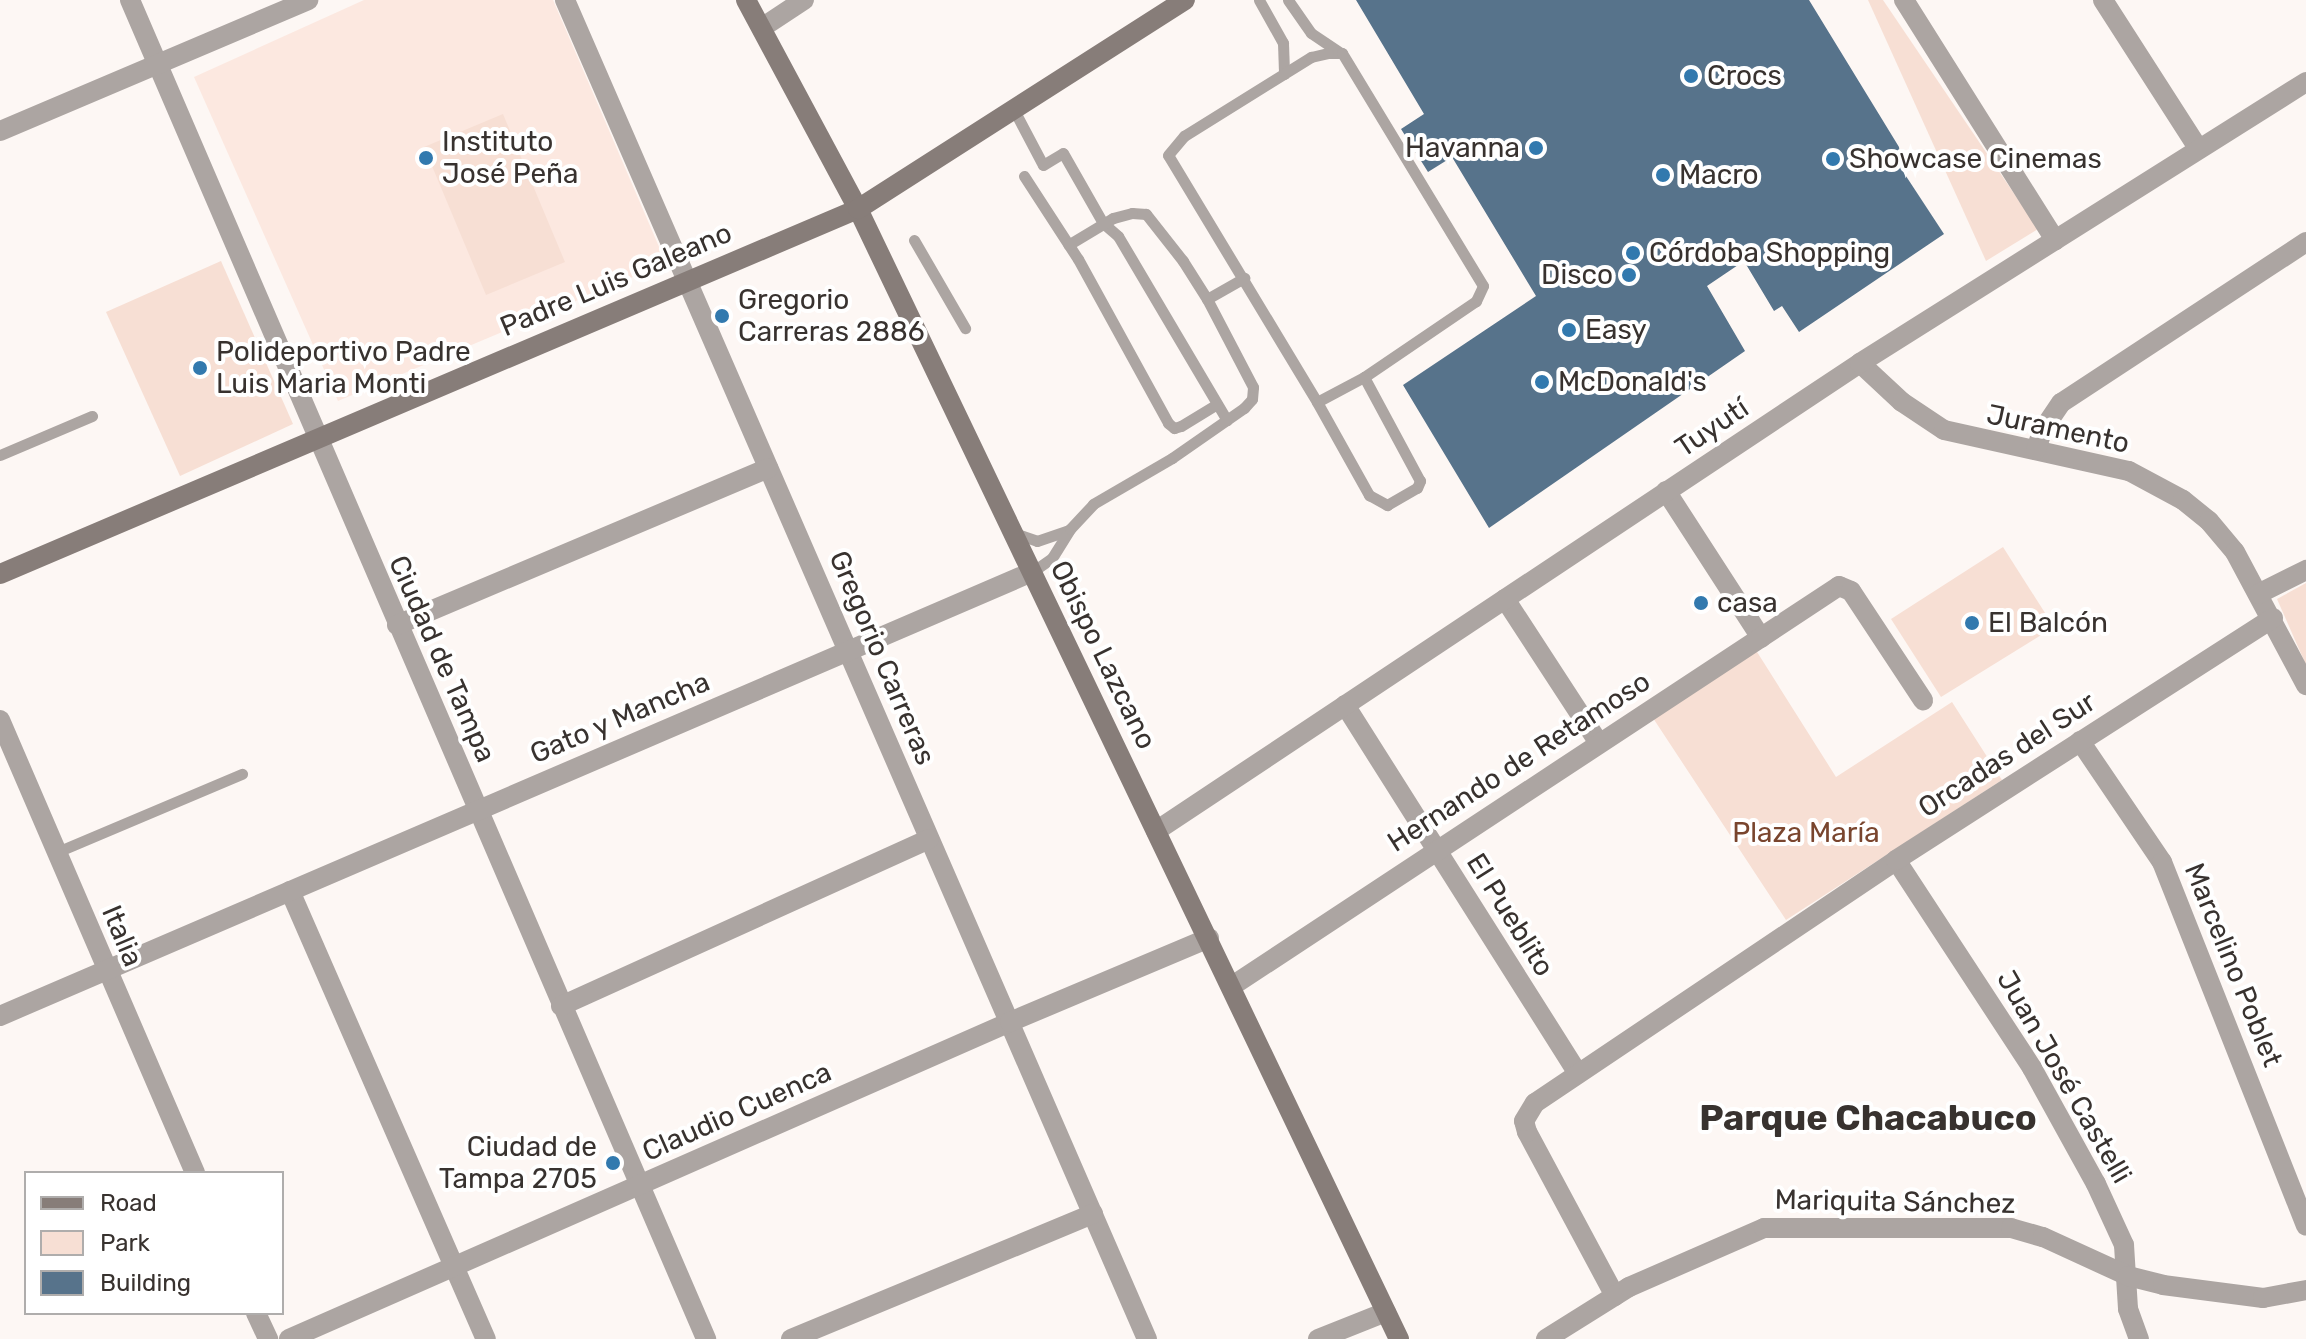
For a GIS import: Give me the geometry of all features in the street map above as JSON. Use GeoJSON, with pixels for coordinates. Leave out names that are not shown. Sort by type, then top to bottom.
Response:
{"type":"FeatureCollection","features":[{"type":"Feature","properties":{"kind":"main road","name":"Obispo Lazcano"},"geometry":{"type":"LineString","coordinates":[[746,0],[858,209],[1399,1339]]}},
{"type":"Feature","properties":{"kind":"main road","name":"Padre Luis Galeano"},"geometry":{"type":"LineString","coordinates":[[0,574],[858,209],[1185,0]]}},
{"type":"Feature","properties":{"kind":"street","name":"Ciudad de Tampa"},"geometry":{"type":"LineString","coordinates":[[130,0],[316,439],[706,1339]]}},
{"type":"Feature","properties":{"kind":"street"},"geometry":{"type":"LineString","coordinates":[[0,131],[308,0]]}},
{"type":"Feature","properties":{"kind":"street","name":"Gregorio Carreras"},"geometry":{"type":"LineString","coordinates":[[565,0],[1147,1339]]}},
{"type":"Feature","properties":{"kind":"street"},"geometry":{"type":"LineString","coordinates":[[763,27],[804,0]]}},
{"type":"Feature","properties":{"kind":"street"},"geometry":{"type":"LineString","coordinates":[[1904,0],[2055,240]]}},
{"type":"Feature","properties":{"kind":"street"},"geometry":{"type":"LineString","coordinates":[[2103,0],[2198,148]]}},
{"type":"Feature","properties":{"kind":"street","name":"Tuyutí"},"geometry":{"type":"LineString","coordinates":[[1156,831],[1860,363],[2306,82]]}},
{"type":"Feature","properties":{"kind":"street"},"geometry":{"type":"LineString","coordinates":[[2036,450],[2042,431],[2061,403],[2306,242]]}},
{"type":"Feature","properties":{"kind":"street","name":"Juramento"},"geometry":{"type":"LineString","coordinates":[[1860,363],[1902,402],[1944,430],[2129,471],[2183,500],[2209,521],[2235,552],[2273,618],[2306,685]]}},
{"type":"Feature","properties":{"kind":"street"},"geometry":{"type":"LineString","coordinates":[[397,625],[768,468]]}},
{"type":"Feature","properties":{"kind":"street"},"geometry":{"type":"LineString","coordinates":[[1666,491],[1761,638]]}},
{"type":"Feature","properties":{"kind":"street"},"geometry":{"type":"LineString","coordinates":[[2258,594],[2306,570]]}},
{"type":"Feature","properties":{"kind":"street","name":"Gato y Mancha"},"geometry":{"type":"LineString","coordinates":[[0,1016],[1032,572]]}},
{"type":"Feature","properties":{"kind":"street","name":"Hernando de Retamoso"},"geometry":{"type":"LineString","coordinates":[[1232,986],[1839,586],[1851,591],[1923,700]]}},
{"type":"Feature","properties":{"kind":"street"},"geometry":{"type":"LineString","coordinates":[[1505,599],[1599,743]]}},
{"type":"Feature","properties":{"kind":"street","name":"Orcadas del Sur"},"geometry":{"type":"LineString","coordinates":[[1615,1296],[1527,1132],[1524,1121],[1535,1103],[1896,860],[2273,618]]}},
{"type":"Feature","properties":{"kind":"street","name":"El Pueblito"},"geometry":{"type":"LineString","coordinates":[[1345,705],[1578,1073]]}},
{"type":"Feature","properties":{"kind":"street","name":"Italia"},"geometry":{"type":"LineString","coordinates":[[0,720],[194,1171]]}},
{"type":"Feature","properties":{"kind":"street","name":"Marcelino Poblet"},"geometry":{"type":"LineString","coordinates":[[2080,741],[2162,862],[2306,1225]]}},
{"type":"Feature","properties":{"kind":"street"},"geometry":{"type":"LineString","coordinates":[[561,1006],[929,839]]}},
{"type":"Feature","properties":{"kind":"street","name":"Juan José Castelli"},"geometry":{"type":"LineString","coordinates":[[1896,860],[2032,1068],[2096,1184],[2121,1234],[2128,1276],[2128,1309],[2139,1339]]}},
{"type":"Feature","properties":{"kind":"street"},"geometry":{"type":"LineString","coordinates":[[290,891],[486,1339]]}},
{"type":"Feature","properties":{"kind":"street","name":"Claudio Cuenca"},"geometry":{"type":"LineString","coordinates":[[289,1339],[1010,1022],[1209,938]]}},
{"type":"Feature","properties":{"kind":"street"},"geometry":{"type":"LineString","coordinates":[[791,1339],[1093,1214]]}},
{"type":"Feature","properties":{"kind":"street","name":"Mariquita Sánchez"},"geometry":{"type":"LineString","coordinates":[[1546,1339],[1615,1296],[1748,1232],[1787,1227],[2011,1228],[2043,1237],[2128,1276],[2228,1296],[2263,1298],[2306,1290]]}},
{"type":"Feature","properties":{"kind":"street"},"geometry":{"type":"LineString","coordinates":[[1318,1339],[1386,1312]]}},
{"type":"Feature","properties":{"kind":"street"},"geometry":{"type":"LineString","coordinates":[[257,1315],[268,1339]]}},
{"type":"Feature","properties":{"kind":"lane"},"geometry":{"type":"LineString","coordinates":[[1259,0],[1283,43],[1284,74]]}},
{"type":"Feature","properties":{"kind":"lane"},"geometry":{"type":"LineString","coordinates":[[1288,0],[1311,33],[1342,53],[1483,286],[1476,301],[1364,377],[1317,402]]}},
{"type":"Feature","properties":{"kind":"lane"},"geometry":{"type":"LineString","coordinates":[[1342,53],[1311,57],[1184,136],[1168,155],[1175,172],[1244,278],[1369,495],[1387,505],[1417,488],[1420,481],[1364,377]]}},
{"type":"Feature","properties":{"kind":"lane"},"geometry":{"type":"LineString","coordinates":[[1014,110],[1043,165],[1063,153],[1103,223],[1118,236],[1227,420]]}},
{"type":"Feature","properties":{"kind":"lane"},"geometry":{"type":"LineString","coordinates":[[1024,176],[1068,245],[1168,423],[1174,428],[1181,426],[1217,404]]}},
{"type":"Feature","properties":{"kind":"lane","name":"Gato y Mancha"},"geometry":{"type":"LineString","coordinates":[[1032,572],[1052,558],[1070,529],[1093,504],[1172,458],[1252,399],[1253,387],[1207,299],[1183,261],[1146,214],[1125,214],[1103,223]]}},
{"type":"Feature","properties":{"kind":"lane"},"geometry":{"type":"LineString","coordinates":[[1068,245],[1103,223]]}},
{"type":"Feature","properties":{"kind":"lane"},"geometry":{"type":"LineString","coordinates":[[914,240],[965,328]]}},
{"type":"Feature","properties":{"kind":"lane"},"geometry":{"type":"LineString","coordinates":[[1207,299],[1244,278]]}},
{"type":"Feature","properties":{"kind":"lane"},"geometry":{"type":"LineString","coordinates":[[0,455],[92,416]]}},
{"type":"Feature","properties":{"kind":"lane","name":"Gato y Mancha"},"geometry":{"type":"LineString","coordinates":[[1013,533],[1037,541],[1070,529]]}},
{"type":"Feature","properties":{"kind":"lane"},"geometry":{"type":"LineString","coordinates":[[57,852],[242,774]]}},
{"type":"Feature","properties":{"kind":"shaded area","name":"Instituto José Peña"},"geometry":{"type":"Polygon","coordinates":[[[364,0],[553,0],[666,263],[338,401],[194,77],[364,0]]]}},
{"type":"Feature","properties":{"kind":"green space"},"geometry":{"type":"Polygon","coordinates":[[[1868,0],[1883,0],[2038,229],[1986,261],[1868,0]]]}},
{"type":"Feature","properties":{"kind":"green space"},"geometry":{"type":"Polygon","coordinates":[[[503,114],[565,262],[486,295],[424,147],[503,114]]]}},
{"type":"Feature","properties":{"kind":"green space","name":"Polideportivo Padre Luis Maria Monti"},"geometry":{"type":"Polygon","coordinates":[[[221,261],[293,424],[180,476],[106,312],[221,261]]]}},
{"type":"Feature","properties":{"kind":"green space","name":"El Balcón"},"geometry":{"type":"Polygon","coordinates":[[[2003,547],[2054,627],[1941,697],[1891,619],[2003,547]]]}},
{"type":"Feature","properties":{"kind":"green space"},"geometry":{"type":"Polygon","coordinates":[[[2306,583],[2306,665],[2277,599],[2306,583]]]}},
{"type":"Feature","properties":{"kind":"green space","name":"Plaza María"},"geometry":{"type":"Polygon","coordinates":[[[1752,644],[1836,777],[1952,702],[2002,780],[1786,920],[1651,715],[1752,644]]]}},
{"type":"Feature","properties":{"kind":"building","name":"Córdoba Shopping"},"geometry":{"type":"Polygon","coordinates":[[[1356,0],[1809,0],[1899,147],[1902,170],[1944,234],[1799,332],[1782,306],[1774,311],[1744,261],[1707,286],[1745,351],[1489,528],[1403,385],[1536,296],[1452,157],[1428,172],[1401,129],[1424,114],[1356,0]]]}},
{"type":"Feature","properties":{"kind":"place","name":"Crocs"},"geometry":{"type":"Point","coordinates":[1691,76]}},
{"type":"Feature","properties":{"kind":"place","name":"Havanna"},"geometry":{"type":"Point","coordinates":[1536,148]}},
{"type":"Feature","properties":{"kind":"place","name":"Instituto José Peña"},"geometry":{"type":"Point","coordinates":[426,158]}},
{"type":"Feature","properties":{"kind":"place","name":"Showcase Cinemas"},"geometry":{"type":"Point","coordinates":[1833,159]}},
{"type":"Feature","properties":{"kind":"place","name":"Macro"},"geometry":{"type":"Point","coordinates":[1663,175]}},
{"type":"Feature","properties":{"kind":"place","name":"Córdoba Shopping"},"geometry":{"type":"Point","coordinates":[1633,253]}},
{"type":"Feature","properties":{"kind":"place","name":"Disco"},"geometry":{"type":"Point","coordinates":[1629,275]}},
{"type":"Feature","properties":{"kind":"place","name":"Gregorio Carreras 2886"},"geometry":{"type":"Point","coordinates":[722,316]}},
{"type":"Feature","properties":{"kind":"place","name":"Easy"},"geometry":{"type":"Point","coordinates":[1569,330]}},
{"type":"Feature","properties":{"kind":"place","name":"Polideportivo Padre Luis Maria Monti"},"geometry":{"type":"Point","coordinates":[200,368]}},
{"type":"Feature","properties":{"kind":"place","name":"McDonald's"},"geometry":{"type":"Point","coordinates":[1542,382]}},
{"type":"Feature","properties":{"kind":"place","name":"casa"},"geometry":{"type":"Point","coordinates":[1701,603]}},
{"type":"Feature","properties":{"kind":"place","name":"El Balcón"},"geometry":{"type":"Point","coordinates":[1972,623]}},
{"type":"Feature","properties":{"kind":"place","name":"Ciudad de Tampa 2705"},"geometry":{"type":"Point","coordinates":[613,1163]}},
{"type":"Feature","properties":{"kind":"district","name":"Parque Chacabuco"},"geometry":{"type":"Point","coordinates":[1868,1118]}}]}
